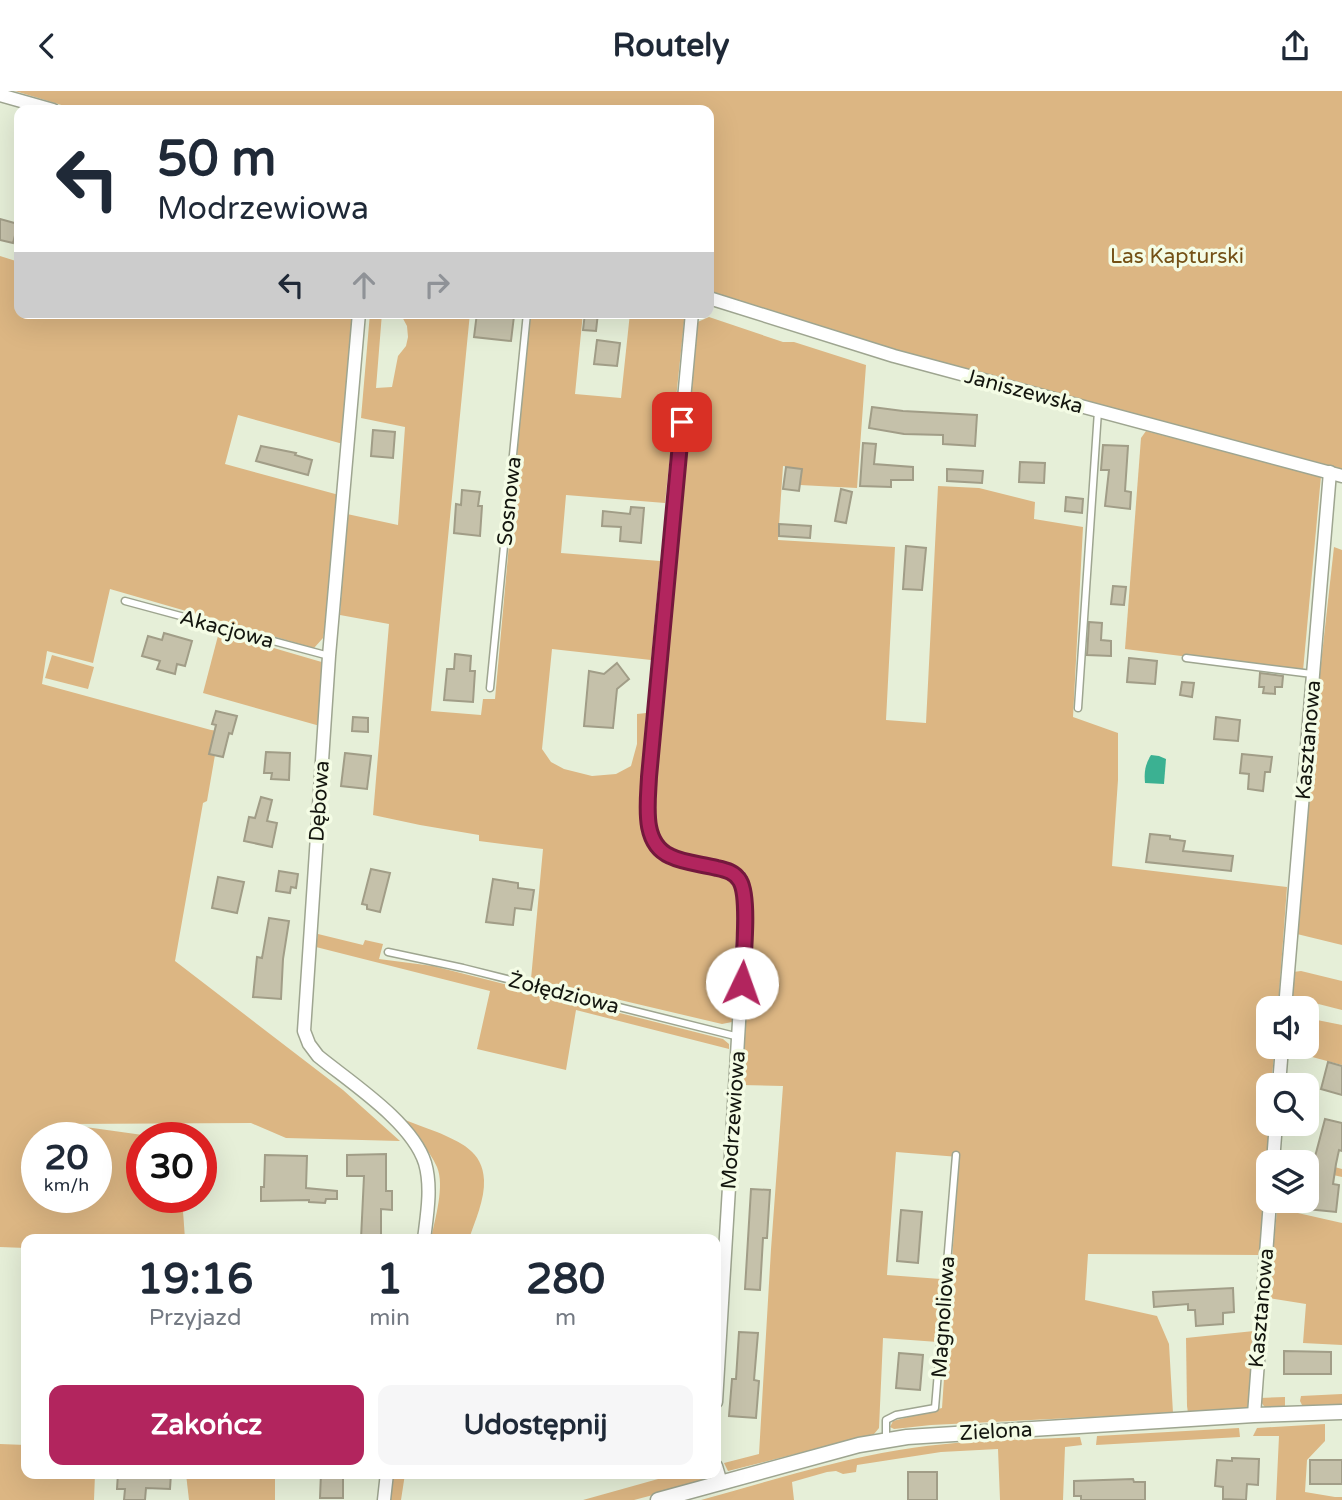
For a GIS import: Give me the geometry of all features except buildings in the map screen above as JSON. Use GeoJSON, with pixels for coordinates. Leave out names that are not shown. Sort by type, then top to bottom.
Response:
{"type":"FeatureCollection","features":[{"type":"Feature","properties":{"kind":"street"},"geometry":{"type":"LineString","coordinates":[[0,95],[35,105]]}},
{"type":"Feature","properties":{"kind":"street","name":"Janiszewska"},"geometry":{"type":"LineString","coordinates":[[714,300],[894,356],[1336,474]]}},
{"type":"Feature","properties":{"kind":"street","name":"Dębowa"},"geometry":{"type":"LineString","coordinates":[[358,319],[329,656],[304,1031],[318,1056],[389,1113],[410,1136],[425,1162],[429,1192],[425,1234]]}},
{"type":"Feature","properties":{"kind":"street","name":"Modrzewiowa"},"geometry":{"type":"LineString","coordinates":[[691,319],[648,809],[649,829],[659,849],[686,862],[729,871],[738,877],[744,889],[739,1037],[721,1323]]}},
{"type":"Feature","properties":{"kind":"street","name":"Kasztanowa"},"geometry":{"type":"LineString","coordinates":[[1286,996],[1314,674],[1336,474]]}},
{"type":"Feature","properties":{"kind":"street","name":"Kasztanowa"},"geometry":{"type":"LineString","coordinates":[[1254,1415],[1269,1213]]}},
{"type":"Feature","properties":{"kind":"street","name":"Zielona"},"geometry":{"type":"LineString","coordinates":[[658,1500],[859,1445],[887,1440],[957,1433],[1342,1412]]}},
{"type":"Feature","properties":{"kind":"street"},"geometry":{"type":"LineString","coordinates":[[384,1500],[386,1479]]}},
{"type":"Feature","properties":{"kind":"street"},"geometry":{"type":"LineString","coordinates":[[720,1479],[721,1483]]}},
{"type":"Feature","properties":{"kind":"lane","name":"Sosnowa"},"geometry":{"type":"LineString","coordinates":[[490,688],[526,319]]}},
{"type":"Feature","properties":{"kind":"lane"},"geometry":{"type":"LineString","coordinates":[[1078,708],[1098,411]]}},
{"type":"Feature","properties":{"kind":"lane","name":"Akacjowa"},"geometry":{"type":"LineString","coordinates":[[125,601],[329,656]]}},
{"type":"Feature","properties":{"kind":"lane"},"geometry":{"type":"LineString","coordinates":[[1186,659],[1314,674]]}},
{"type":"Feature","properties":{"kind":"lane","name":"Żołędziowa"},"geometry":{"type":"LineString","coordinates":[[388,953],[463,968],[739,1037]]}},
{"type":"Feature","properties":{"kind":"lane","name":"Magnoliowa"},"geometry":{"type":"LineString","coordinates":[[887,1440],[886,1420],[896,1415],[935,1408],[956,1155]]}},
{"type":"Feature","properties":{"kind":"green space","name":"Las Kapturski"},"geometry":{"type":"Polygon","coordinates":[[[15,91],[1342,91],[1342,472],[714,302],[714,105],[61,105],[15,91]]]}},
{"type":"Feature","properties":{"kind":"green space"},"geometry":{"type":"Polygon","coordinates":[[[0,256],[14,260],[14,319],[351,319],[343,444],[238,415],[225,464],[339,495],[332,591],[323,638],[314,648],[110,589],[93,663],[47,651],[42,684],[219,731],[209,754],[215,755],[207,801],[203,803],[175,961],[343,1090],[400,1141],[286,1138],[251,1123],[21,1122],[21,1213],[112,1213],[112,1131],[126,1133],[126,1213],[183,1213],[185,1234],[21,1234],[21,1248],[0,1247],[0,256]]]}},
{"type":"Feature","properties":{"kind":"green space"},"geometry":{"type":"Polygon","coordinates":[[[369,319],[382,319],[376,388],[392,387],[398,356],[406,346],[408,337],[403,319],[469,319],[431,711],[481,715],[483,699],[495,699],[529,319],[582,319],[575,394],[621,398],[629,319],[684,319],[665,503],[566,495],[561,553],[660,561],[651,660],[552,649],[542,749],[551,762],[564,769],[592,776],[616,774],[631,766],[637,744],[637,714],[646,713],[641,787],[656,774],[693,324],[714,319],[783,342],[794,342],[866,365],[857,488],[800,485],[801,469],[783,466],[778,540],[895,547],[886,720],[926,723],[938,486],[979,488],[1035,502],[1034,519],[1083,527],[1073,717],[1118,733],[1118,780],[1112,866],[1287,887],[1279,996],[1256,996],[1256,1059],[1274,1059],[1272,1073],[1256,1073],[1256,1136],[1268,1136],[1268,1150],[1256,1150],[1256,1213],[1264,1213],[1259,1255],[1088,1254],[1085,1300],[1157,1316],[1169,1344],[1173,1413],[894,1429],[890,1427],[893,1421],[942,1408],[959,1157],[896,1152],[887,1275],[941,1279],[938,1342],[883,1338],[879,1428],[874,1434],[728,1471],[724,1463],[759,1454],[783,1086],[741,1085],[750,897],[747,876],[744,871],[738,889],[732,1022],[722,1024],[531,979],[543,849],[479,841],[479,835],[373,815],[389,624],[340,615],[347,514],[398,525],[405,427],[361,418],[369,319]]]}},
{"type":"Feature","properties":{"kind":"green space"},"geometry":{"type":"Polygon","coordinates":[[[1146,431],[1321,476],[1303,671],[1125,649],[1141,438],[1146,431]]]}},
{"type":"Feature","properties":{"kind":"green space"},"geometry":{"type":"Polygon","coordinates":[[[1334,547],[1342,550],[1342,945],[1297,934],[1315,717],[1334,547]]]}},
{"type":"Feature","properties":{"kind":"green space"},"geometry":{"type":"Polygon","coordinates":[[[219,632],[325,663],[320,726],[203,693],[219,632]]]}},
{"type":"Feature","properties":{"kind":"green space"},"geometry":{"type":"Polygon","coordinates":[[[52,655],[94,667],[88,689],[45,678],[52,655]]]}},
{"type":"Feature","properties":{"kind":"green space"},"geometry":{"type":"Polygon","coordinates":[[[318,934],[363,945],[365,940],[383,944],[379,959],[433,966],[723,1039],[729,1044],[729,1049],[576,1010],[566,1070],[477,1049],[490,991],[316,947],[318,934]]]}},
{"type":"Feature","properties":{"kind":"green space"},"geometry":{"type":"Polygon","coordinates":[[[1301,971],[1342,981],[1342,1010],[1319,1004],[1319,996],[1291,996],[1293,972],[1301,971]]]}},
{"type":"Feature","properties":{"kind":"green space"},"geometry":{"type":"Polygon","coordinates":[[[1319,1020],[1342,1025],[1342,1065],[1319,1059],[1319,1020]]]}},
{"type":"Feature","properties":{"kind":"green space"},"geometry":{"type":"Polygon","coordinates":[[[400,1118],[454,1140],[469,1149],[479,1162],[483,1170],[483,1195],[471,1234],[432,1234],[438,1203],[439,1175],[430,1154],[400,1118]]]}},
{"type":"Feature","properties":{"kind":"green space"},"geometry":{"type":"Polygon","coordinates":[[[1319,1163],[1342,1169],[1342,1177],[1319,1172],[1319,1163]]]}},
{"type":"Feature","properties":{"kind":"green space"},"geometry":{"type":"Polygon","coordinates":[[[1277,1213],[1298,1213],[1342,1223],[1342,1345],[1303,1343],[1306,1304],[1268,1298],[1277,1213]]]}},
{"type":"Feature","properties":{"kind":"green space"},"geometry":{"type":"Polygon","coordinates":[[[1254,1331],[1250,1405],[1246,1408],[1188,1413],[1186,1338],[1254,1331]]]}},
{"type":"Feature","properties":{"kind":"green space"},"geometry":{"type":"Polygon","coordinates":[[[1342,1394],[1342,1405],[1302,1405],[1300,1401],[1301,1396],[1342,1394]]]}},
{"type":"Feature","properties":{"kind":"green space"},"geometry":{"type":"Polygon","coordinates":[[[1285,1397],[1285,1407],[1272,1409],[1266,1408],[1260,1398],[1285,1397]]]}},
{"type":"Feature","properties":{"kind":"green space"},"geometry":{"type":"Polygon","coordinates":[[[1325,1424],[1325,1441],[1307,1460],[1305,1492],[1342,1497],[1342,1500],[1276,1500],[1279,1436],[1253,1436],[1257,1428],[1325,1424]]]}},
{"type":"Feature","properties":{"kind":"green space"},"geometry":{"type":"Polygon","coordinates":[[[1239,1428],[1240,1437],[1096,1445],[1097,1436],[1239,1428]]]}},
{"type":"Feature","properties":{"kind":"green space"},"geometry":{"type":"Polygon","coordinates":[[[1080,1437],[1082,1445],[1065,1447],[1063,1500],[1000,1500],[998,1449],[941,1452],[857,1465],[856,1472],[827,1472],[792,1482],[794,1500],[701,1500],[824,1466],[899,1450],[966,1442],[1080,1437]]]}},
{"type":"Feature","properties":{"kind":"green space"},"geometry":{"type":"Polygon","coordinates":[[[0,1444],[21,1445],[21,1479],[95,1479],[94,1500],[0,1500],[0,1444]]]}},
{"type":"Feature","properties":{"kind":"green space"},"geometry":{"type":"Polygon","coordinates":[[[187,1479],[275,1479],[275,1500],[189,1500],[187,1479]]]}},
{"type":"Feature","properties":{"kind":"green space"},"geometry":{"type":"Polygon","coordinates":[[[392,1479],[404,1479],[401,1500],[390,1500],[392,1479]]]}},
{"type":"Feature","properties":{"kind":"green space"},"geometry":{"type":"Polygon","coordinates":[[[658,1479],[707,1479],[634,1500],[583,1500],[658,1479]]]}},
{"type":"Feature","properties":{"kind":"water"},"geometry":{"type":"Polygon","coordinates":[[[1151,755],[1166,759],[1164,784],[1145,783],[1145,769],[1151,755]]]}},
{"type":"Feature","properties":{"kind":"route"},"geometry":{"type":"LineString","coordinates":[[682,422],[649,777],[649,829],[659,849],[669,856],[729,871],[738,877],[744,889],[745,908],[742,983]]}}]}
